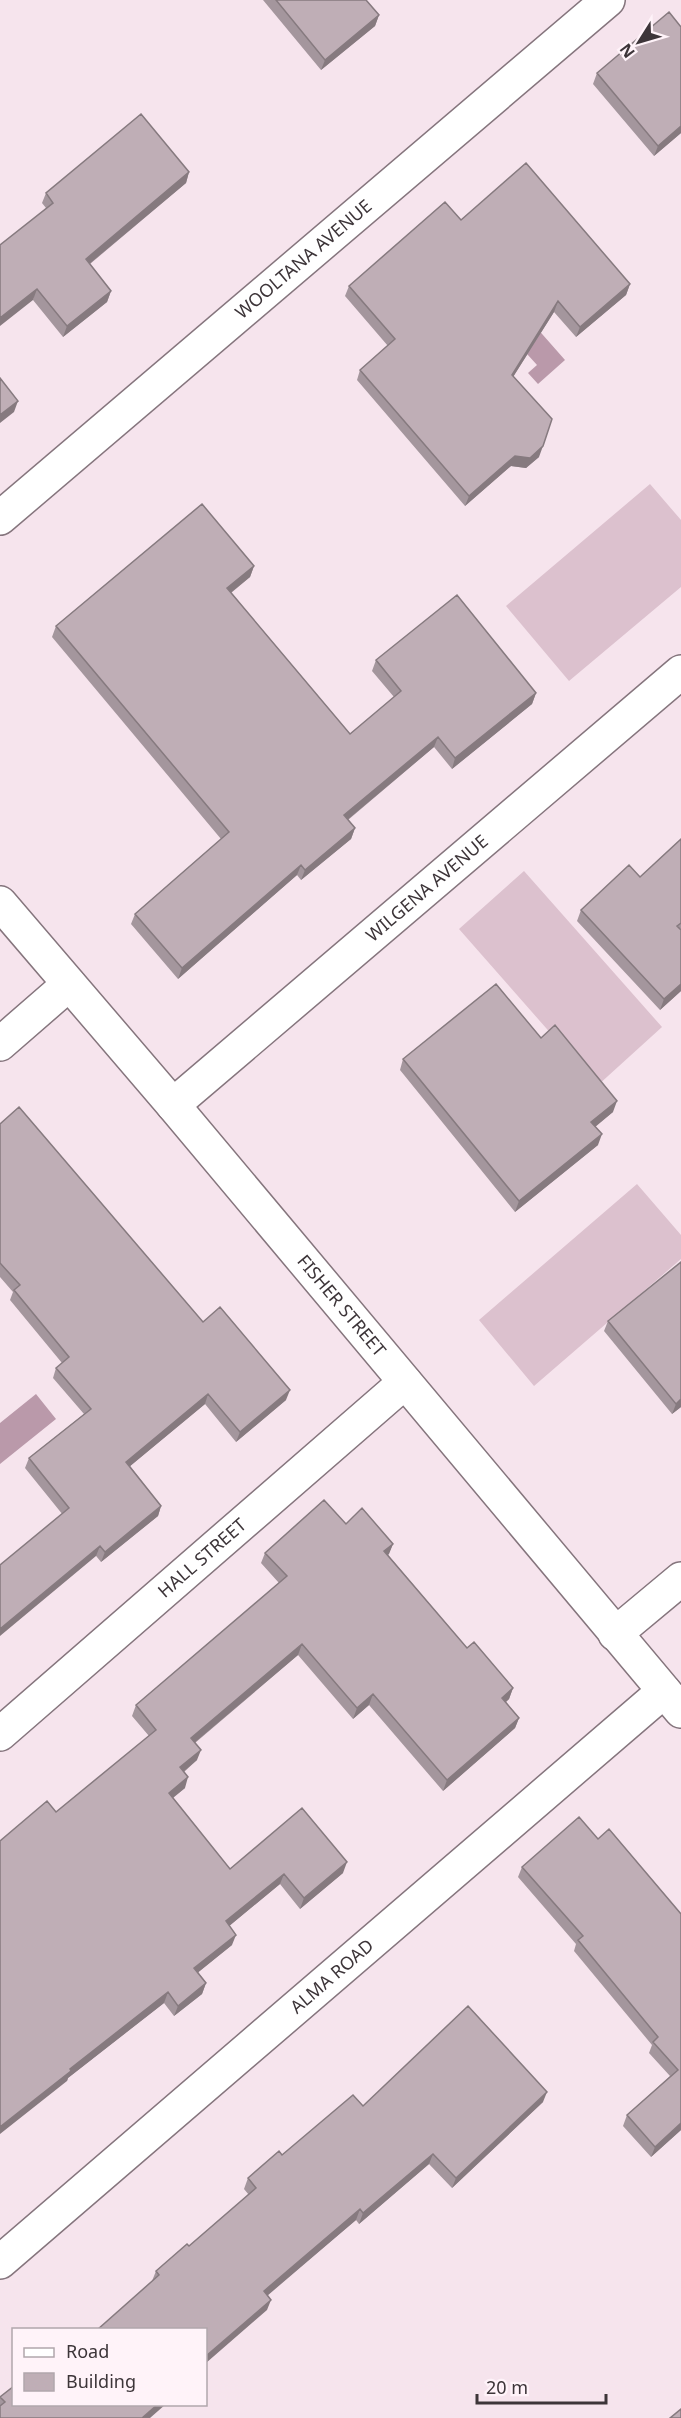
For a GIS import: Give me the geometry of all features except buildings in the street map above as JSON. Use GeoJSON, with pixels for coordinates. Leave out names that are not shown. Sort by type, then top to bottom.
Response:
{"type":"FeatureCollection","features":[{"type":"Feature","properties":{"kind":"street","name":"WOOLTANA AVENUE"},"geometry":{"type":"LineString","coordinates":[[0,518],[608,0]]}},
{"type":"Feature","properties":{"kind":"street","name":"WILGENA AVENUE"},"geometry":{"type":"LineString","coordinates":[[173,1105],[681,672]]}},
{"type":"Feature","properties":{"kind":"street","name":"FISHER STREET"},"geometry":{"type":"LineString","coordinates":[[0,903],[173,1105],[672,1701]]}},
{"type":"Feature","properties":{"kind":"street"},"geometry":{"type":"LineString","coordinates":[[0,1044],[69,984]]}},
{"type":"Feature","properties":{"kind":"street","name":"HALL STREET"},"geometry":{"type":"LineString","coordinates":[[0,1734],[405,1382]]}},
{"type":"Feature","properties":{"kind":"street"},"geometry":{"type":"LineString","coordinates":[[615,1634],[681,1579]]}},
{"type":"Feature","properties":{"kind":"street","name":"ALMA ROAD"},"geometry":{"type":"LineString","coordinates":[[0,2262],[672,1701]]}},
{"type":"Feature","properties":{"kind":"shaded area"},"geometry":{"type":"Polygon","coordinates":[[[528,318],[565,360],[538,384],[528,373],[537,365],[509,334],[528,318]]]}},
{"type":"Feature","properties":{"kind":"shaded area"},"geometry":{"type":"Polygon","coordinates":[[[650,484],[681,520],[681,587],[569,681],[506,606],[650,484]]]}},
{"type":"Feature","properties":{"kind":"shaded area"},"geometry":{"type":"Polygon","coordinates":[[[524,871],[662,1027],[597,1086],[459,929],[524,871]]]}},
{"type":"Feature","properties":{"kind":"shaded area"},"geometry":{"type":"Polygon","coordinates":[[[637,1184],[681,1235],[681,1259],[534,1386],[479,1320],[637,1184]]]}},
{"type":"Feature","properties":{"kind":"shaded area"},"geometry":{"type":"Polygon","coordinates":[[[36,1394],[56,1419],[0,1464],[0,1423],[36,1394]]]}}]}
